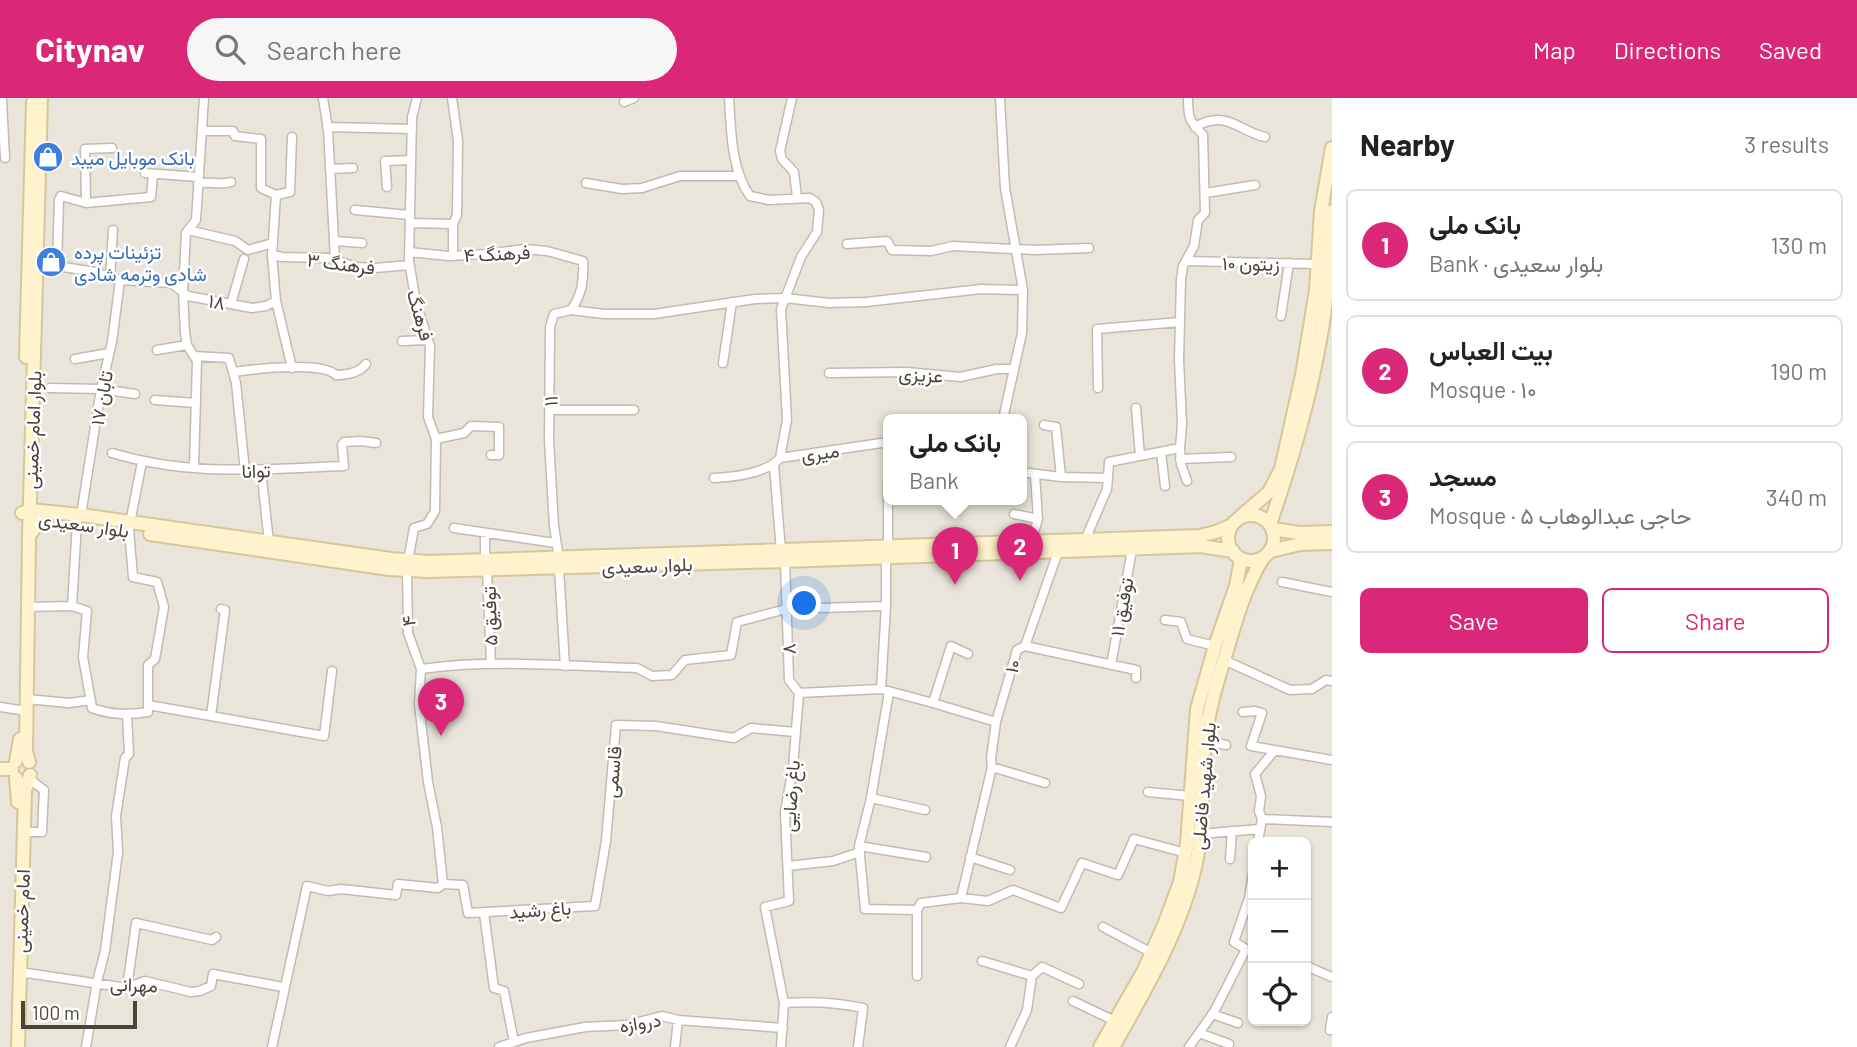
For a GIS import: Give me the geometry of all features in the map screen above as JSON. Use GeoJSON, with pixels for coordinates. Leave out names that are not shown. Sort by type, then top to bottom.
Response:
{"type":"FeatureCollection","features":[{"type":"Feature","properties":{"kind":"main road","name":"بلوار امام خمینی"},"geometry":{"type":"LineString","coordinates":[[33,98],[24,704],[26,751],[32,766],[17,772],[24,704],[28,607],[27,513],[30,490],[41,98]]}},
{"type":"Feature","properties":{"kind":"main road"},"geometry":{"type":"LineString","coordinates":[[1326,265],[1321,211],[1332,148]]}},
{"type":"Feature","properties":{"kind":"main road"},"geometry":{"type":"LineString","coordinates":[[1332,211],[1321,291],[1281,469],[1269,492],[1236,521],[1228,541],[1237,555],[1252,561],[1300,544],[1332,542]]}},
{"type":"Feature","properties":{"kind":"main road"},"geometry":{"type":"LineString","coordinates":[[1267,554],[1275,540],[1272,527],[1310,390],[1324,321],[1321,291]]}},
{"type":"Feature","properties":{"kind":"main road"},"geometry":{"type":"LineString","coordinates":[[29,537],[39,522],[49,515],[34,499],[30,490]]}},
{"type":"Feature","properties":{"kind":"main road","name":"بلوار سعیدی"},"geometry":{"type":"LineString","coordinates":[[27,513],[408,566],[849,554],[1031,542],[1199,536],[1236,521]]}},
{"type":"Feature","properties":{"kind":"main road"},"geometry":{"type":"LineString","coordinates":[[1236,521],[1257,515],[1272,527],[1299,533],[1332,532]]}},
{"type":"Feature","properties":{"kind":"main road","name":"بلوار سعیدی"},"geometry":{"type":"LineString","coordinates":[[245,543],[269,542],[408,566]]}},
{"type":"Feature","properties":{"kind":"main road","name":"بلوار سعیدی"},"geometry":{"type":"LineString","coordinates":[[887,552],[1058,552],[1200,546],[1237,555]]}},
{"type":"Feature","properties":{"kind":"main road","name":"بلوار شهید فاضلی"},"geometry":{"type":"LineString","coordinates":[[1113,1047],[1150,982],[1166,947],[1200,834],[1205,741],[1210,706],[1245,590],[1267,554]]}},
{"type":"Feature","properties":{"kind":"main road","name":"بلوار شهید فاضلی"},"geometry":{"type":"LineString","coordinates":[[1100,1047],[1152,953],[1188,872],[1186,853],[1197,709],[1236,586],[1237,555]]}},
{"type":"Feature","properties":{"kind":"main road","name":"امام خمینی"},"geometry":{"type":"LineString","coordinates":[[17,772],[25,790],[18,1047]]}},
{"type":"Feature","properties":{"kind":"main road","name":"امام خمینی"},"geometry":{"type":"LineString","coordinates":[[12,1047],[17,772]]}},
{"type":"Feature","properties":{"kind":"street"},"geometry":{"type":"LineString","coordinates":[[194,468],[197,361],[187,345],[183,292],[188,230],[196,220],[204,98]]}},
{"type":"Feature","properties":{"kind":"street"},"geometry":{"type":"LineString","coordinates":[[323,98],[335,259]]}},
{"type":"Feature","properties":{"kind":"street","name":"فرهنگ"},"geometry":{"type":"LineString","coordinates":[[408,566],[414,528],[427,524],[435,511],[436,439],[428,418],[431,361],[409,265],[412,117],[417,98]]}},
{"type":"Feature","properties":{"kind":"street"},"geometry":{"type":"LineString","coordinates":[[452,98],[458,141],[457,215],[453,224],[453,256]]}},
{"type":"Feature","properties":{"kind":"street"},"geometry":{"type":"LineString","coordinates":[[624,102],[635,98]]}},
{"type":"Feature","properties":{"kind":"street"},"geometry":{"type":"LineString","coordinates":[[729,98],[734,153],[740,176],[750,196],[769,200],[797,197],[794,172],[782,159],[780,151],[792,98]]}},
{"type":"Feature","properties":{"kind":"street"},"geometry":{"type":"LineString","coordinates":[[1000,98],[1005,188],[1023,290],[1022,333],[1004,414]]}},
{"type":"Feature","properties":{"kind":"street"},"geometry":{"type":"LineString","coordinates":[[1187,481],[1180,448],[1181,279],[1194,246],[1198,220],[1205,213],[1206,193],[1203,135],[1188,117],[1188,98]]}},
{"type":"Feature","properties":{"kind":"street"},"geometry":{"type":"LineString","coordinates":[[0,100],[5,158]]}},
{"type":"Feature","properties":{"kind":"street"},"geometry":{"type":"LineString","coordinates":[[1195,127],[1204,122],[1227,121],[1265,137]]}},
{"type":"Feature","properties":{"kind":"street"},"geometry":{"type":"LineString","coordinates":[[327,127],[412,129]]}},
{"type":"Feature","properties":{"kind":"street"},"geometry":{"type":"LineString","coordinates":[[202,131],[233,131],[235,136],[261,139],[261,188],[276,195],[290,192],[292,137]]}},
{"type":"Feature","properties":{"kind":"street"},"geometry":{"type":"LineString","coordinates":[[86,203],[85,149],[112,148]]}},
{"type":"Feature","properties":{"kind":"street"},"geometry":{"type":"LineString","coordinates":[[387,187],[385,161],[411,160]]}},
{"type":"Feature","properties":{"kind":"street"},"geometry":{"type":"LineString","coordinates":[[330,169],[353,168]]}},
{"type":"Feature","properties":{"kind":"street"},"geometry":{"type":"LineString","coordinates":[[57,266],[58,200],[61,196],[86,203],[151,197],[149,173],[222,185],[231,182]]}},
{"type":"Feature","properties":{"kind":"street"},"geometry":{"type":"LineString","coordinates":[[586,183],[622,189],[642,188],[680,176],[740,176]]}},
{"type":"Feature","properties":{"kind":"street"},"geometry":{"type":"LineString","coordinates":[[1206,193],[1255,185]]}},
{"type":"Feature","properties":{"kind":"street"},"geometry":{"type":"LineString","coordinates":[[276,195],[272,255],[276,301],[292,368]]}},
{"type":"Feature","properties":{"kind":"street","name":"۸"},"geometry":{"type":"LineString","coordinates":[[795,733],[799,693],[789,680],[777,461],[787,420],[781,309],[801,257],[820,225],[816,202],[810,198],[797,197]]}},
{"type":"Feature","properties":{"kind":"street"},"geometry":{"type":"LineString","coordinates":[[355,210],[453,224]]}},
{"type":"Feature","properties":{"kind":"street"},"geometry":{"type":"LineString","coordinates":[[110,278],[113,230]]}},
{"type":"Feature","properties":{"kind":"street"},"geometry":{"type":"LineString","coordinates":[[188,230],[235,241],[248,250],[273,243]]}},
{"type":"Feature","properties":{"kind":"street"},"geometry":{"type":"LineString","coordinates":[[335,241],[362,243]]}},
{"type":"Feature","properties":{"kind":"street"},"geometry":{"type":"LineString","coordinates":[[847,244],[887,242],[892,250],[907,252],[931,251],[953,246],[1089,248]]}},
{"type":"Feature","properties":{"kind":"street","name":"فرهنگ ۴"},"geometry":{"type":"LineString","coordinates":[[409,252],[453,256],[524,249],[547,251],[583,261]]}},
{"type":"Feature","properties":{"kind":"street","name":"فرهنگ ۳"},"geometry":{"type":"LineString","coordinates":[[272,255],[335,259],[345,264],[366,267],[392,268],[409,265]]}},
{"type":"Feature","properties":{"kind":"street"},"geometry":{"type":"LineString","coordinates":[[231,304],[244,259]]}},
{"type":"Feature","properties":{"kind":"street","name":"۱۱"},"geometry":{"type":"LineString","coordinates":[[565,666],[564,616],[555,543],[549,433],[551,319],[554,314],[571,310],[579,299],[583,282],[583,261]]}},
{"type":"Feature","properties":{"kind":"street","name":"زیتون ۱۰"},"geometry":{"type":"LineString","coordinates":[[1186,261],[1326,265]]}},
{"type":"Feature","properties":{"kind":"street"},"geometry":{"type":"LineString","coordinates":[[1281,316],[1289,263]]}},
{"type":"Feature","properties":{"kind":"street","name":"۱۸"},"geometry":{"type":"LineString","coordinates":[[37,267],[57,266],[95,272],[120,280],[171,283],[188,296],[252,308],[276,301]]}},
{"type":"Feature","properties":{"kind":"street","name":"تابان ۱۷"},"geometry":{"type":"LineString","coordinates":[[72,606],[79,519],[101,389],[110,353],[120,280]]}},
{"type":"Feature","properties":{"kind":"street"},"geometry":{"type":"LineString","coordinates":[[571,310],[604,314],[653,314],[732,302],[785,298],[829,303],[866,302],[981,289],[1023,290]]}},
{"type":"Feature","properties":{"kind":"street"},"geometry":{"type":"LineString","coordinates":[[723,363],[732,302]]}},
{"type":"Feature","properties":{"kind":"street"},"geometry":{"type":"LineString","coordinates":[[1098,388],[1097,329],[1180,322]]}},
{"type":"Feature","properties":{"kind":"street"},"geometry":{"type":"LineString","coordinates":[[402,341],[428,340]]}},
{"type":"Feature","properties":{"kind":"street"},"geometry":{"type":"LineString","coordinates":[[157,350],[187,345]]}},
{"type":"Feature","properties":{"kind":"street"},"geometry":{"type":"LineString","coordinates":[[75,359],[110,353]]}},
{"type":"Feature","properties":{"kind":"street"},"geometry":{"type":"LineString","coordinates":[[194,356],[229,358],[234,372],[245,471]]}},
{"type":"Feature","properties":{"kind":"street"},"geometry":{"type":"LineString","coordinates":[[234,372],[292,368],[332,371],[336,376],[362,369],[366,364]]}},
{"type":"Feature","properties":{"kind":"street","name":"عزیزی"},"geometry":{"type":"LineString","coordinates":[[829,373],[907,372],[960,377],[997,369],[1013,369]]}},
{"type":"Feature","properties":{"kind":"street"},"geometry":{"type":"LineString","coordinates":[[50,388],[101,389],[135,394]]}},
{"type":"Feature","properties":{"kind":"street"},"geometry":{"type":"LineString","coordinates":[[155,400],[196,403]]}},
{"type":"Feature","properties":{"kind":"street"},"geometry":{"type":"LineString","coordinates":[[1136,408],[1140,456]]}},
{"type":"Feature","properties":{"kind":"street"},"geometry":{"type":"LineString","coordinates":[[551,410],[634,410]]}},
{"type":"Feature","properties":{"kind":"street"},"geometry":{"type":"LineString","coordinates":[[1044,425],[1056,427],[1061,477]]}},
{"type":"Feature","properties":{"kind":"street"},"geometry":{"type":"LineString","coordinates":[[436,439],[464,433],[471,426],[499,427],[499,455],[491,455]]}},
{"type":"Feature","properties":{"kind":"street","name":"توانا"},"geometry":{"type":"LineString","coordinates":[[112,453],[142,461],[245,471],[300,466],[344,466],[344,442],[376,443]]}},
{"type":"Feature","properties":{"kind":"street","name":"میری"},"geometry":{"type":"LineString","coordinates":[[714,478],[727,477],[777,461],[883,443]]}},
{"type":"Feature","properties":{"kind":"street"},"geometry":{"type":"LineString","coordinates":[[1085,540],[1107,489],[1109,462],[1180,448]]}},
{"type":"Feature","properties":{"kind":"street"},"geometry":{"type":"LineString","coordinates":[[1161,452],[1165,485]]}},
{"type":"Feature","properties":{"kind":"street"},"geometry":{"type":"LineString","coordinates":[[1181,459],[1231,457]]}},
{"type":"Feature","properties":{"kind":"street"},"geometry":{"type":"LineString","coordinates":[[28,607],[72,606],[87,611],[83,657],[92,708],[127,715],[148,712],[148,665],[155,659],[164,607],[157,582],[133,577],[129,526],[142,461]]}},
{"type":"Feature","properties":{"kind":"street"},"geometry":{"type":"LineString","coordinates":[[261,470],[269,542]]}},
{"type":"Feature","properties":{"kind":"street"},"geometry":{"type":"LineString","coordinates":[[1027,473],[1108,478]]}},
{"type":"Feature","properties":{"kind":"street"},"geometry":{"type":"LineString","coordinates":[[1031,542],[1038,519],[1035,475]]}},
{"type":"Feature","properties":{"kind":"street"},"geometry":{"type":"LineString","coordinates":[[888,505],[885,691],[871,798],[859,849],[865,909],[917,910]]}},
{"type":"Feature","properties":{"kind":"street"},"geometry":{"type":"LineString","coordinates":[[1014,514],[1038,519]]}},
{"type":"Feature","properties":{"kind":"street"},"geometry":{"type":"LineString","coordinates":[[454,528],[555,543]]}},
{"type":"Feature","properties":{"kind":"street","name":"توفیق ۵"},"geometry":{"type":"LineString","coordinates":[[485,533],[491,663]]}},
{"type":"Feature","properties":{"kind":"street","name":"توفیق ۱۱"},"geometry":{"type":"LineString","coordinates":[[1111,665],[1132,550]]}},
{"type":"Feature","properties":{"kind":"street","name":"۱۰"},"geometry":{"type":"LineString","coordinates":[[961,898],[992,767],[996,722],[1017,650],[1025,646],[1058,552]]}},
{"type":"Feature","properties":{"kind":"street","name":"۴"},"geometry":{"type":"LineString","coordinates":[[408,566],[408,633],[421,670]]}},
{"type":"Feature","properties":{"kind":"street"},"geometry":{"type":"LineString","coordinates":[[1282,582],[1332,592]]}},
{"type":"Feature","properties":{"kind":"street"},"geometry":{"type":"LineString","coordinates":[[443,884],[419,704],[421,670],[453,664],[491,663],[637,668],[652,676],[672,675],[685,660],[731,656],[737,622],[786,609],[886,607]]}},
{"type":"Feature","properties":{"kind":"street"},"geometry":{"type":"LineString","coordinates":[[211,716],[225,610],[221,609]]}},
{"type":"Feature","properties":{"kind":"street"},"geometry":{"type":"LineString","coordinates":[[1165,620],[1183,623],[1186,639],[1215,646]]}},
{"type":"Feature","properties":{"kind":"street"},"geometry":{"type":"LineString","coordinates":[[933,703],[951,646],[968,654]]}},
{"type":"Feature","properties":{"kind":"street"},"geometry":{"type":"LineString","coordinates":[[1025,646],[1136,670],[1136,678]]}},
{"type":"Feature","properties":{"kind":"street"},"geometry":{"type":"LineString","coordinates":[[1224,660],[1290,690],[1312,689],[1326,680],[1332,681]]}},
{"type":"Feature","properties":{"kind":"street"},"geometry":{"type":"LineString","coordinates":[[148,705],[324,736],[332,671]]}},
{"type":"Feature","properties":{"kind":"street"},"geometry":{"type":"LineString","coordinates":[[799,693],[885,691],[996,722]]}},
{"type":"Feature","properties":{"kind":"street"},"geometry":{"type":"LineString","coordinates":[[0,707],[91,700]]}},
{"type":"Feature","properties":{"kind":"street"},"geometry":{"type":"LineString","coordinates":[[1243,712],[1262,713],[1251,747],[1332,760]]}},
{"type":"Feature","properties":{"kind":"street"},"geometry":{"type":"LineString","coordinates":[[86,1047],[105,951],[118,852],[116,816],[125,758],[129,754],[127,715]]}},
{"type":"Feature","properties":{"kind":"street","name":"قاسمی"},"geometry":{"type":"LineString","coordinates":[[595,906],[608,818],[616,725],[656,726],[734,738],[751,728],[795,733]]}},
{"type":"Feature","properties":{"kind":"street","name":"باغ رضایی"},"geometry":{"type":"LineString","coordinates":[[784,1003],[765,907],[789,901],[785,812],[793,767],[795,733]]}},
{"type":"Feature","properties":{"kind":"street"},"geometry":{"type":"LineString","coordinates":[[1205,741],[1226,746]]}},
{"type":"Feature","properties":{"kind":"street"},"geometry":{"type":"LineString","coordinates":[[1259,837],[1262,819],[1259,811],[1261,796],[1255,774],[1275,750]]}},
{"type":"Feature","properties":{"kind":"street"},"geometry":{"type":"LineString","coordinates":[[992,767],[1045,783]]}},
{"type":"Feature","properties":{"kind":"street"},"geometry":{"type":"LineString","coordinates":[[17,772],[44,790],[42,832],[24,832]]}},
{"type":"Feature","properties":{"kind":"street"},"geometry":{"type":"LineString","coordinates":[[1148,792],[1190,796]]}},
{"type":"Feature","properties":{"kind":"street"},"geometry":{"type":"LineString","coordinates":[[871,798],[925,810]]}},
{"type":"Feature","properties":{"kind":"street"},"geometry":{"type":"LineString","coordinates":[[1262,819],[1332,822]]}},
{"type":"Feature","properties":{"kind":"street"},"geometry":{"type":"LineString","coordinates":[[1200,834],[1260,829]]}},
{"type":"Feature","properties":{"kind":"street"},"geometry":{"type":"LineString","coordinates":[[1230,859],[1233,831]]}},
{"type":"Feature","properties":{"kind":"street"},"geometry":{"type":"LineString","coordinates":[[917,976],[917,910],[921,903],[961,898],[988,901],[1013,890],[1061,908],[1082,863],[1118,875],[1133,839],[1186,853]]}},
{"type":"Feature","properties":{"kind":"street"},"geometry":{"type":"LineString","coordinates":[[788,866],[833,861],[859,849],[926,857]]}},
{"type":"Feature","properties":{"kind":"street"},"geometry":{"type":"LineString","coordinates":[[971,857],[1010,870]]}},
{"type":"Feature","properties":{"kind":"street"},"geometry":{"type":"LineString","coordinates":[[271,1047],[307,886],[328,891],[341,889],[396,895],[398,884],[438,888],[443,884],[463,886],[468,914],[484,913],[494,988],[504,991],[514,1042]]}},
{"type":"Feature","properties":{"kind":"street"},"geometry":{"type":"LineString","coordinates":[[1248,901],[1234,942],[1248,948]]}},
{"type":"Feature","properties":{"kind":"street","name":"باغ رشید"},"geometry":{"type":"LineString","coordinates":[[484,913],[595,906]]}},
{"type":"Feature","properties":{"kind":"street"},"geometry":{"type":"LineString","coordinates":[[127,988],[136,923],[212,940],[216,937]]}},
{"type":"Feature","properties":{"kind":"street"},"geometry":{"type":"LineString","coordinates":[[1103,927],[1152,953]]}},
{"type":"Feature","properties":{"kind":"street"},"geometry":{"type":"LineString","coordinates":[[1189,1047],[1248,952]]}},
{"type":"Feature","properties":{"kind":"street"},"geometry":{"type":"LineString","coordinates":[[982,961],[1032,976]]}},
{"type":"Feature","properties":{"kind":"street"},"geometry":{"type":"LineString","coordinates":[[1010,1047],[1027,1010],[1032,976],[1042,967],[1079,984]]}},
{"type":"Feature","properties":{"kind":"street"},"geometry":{"type":"LineString","coordinates":[[1311,968],[1332,977]]}},
{"type":"Feature","properties":{"kind":"street","name":"مهرانی"},"geometry":{"type":"LineString","coordinates":[[20,972],[127,988],[145,981],[191,992],[211,986],[213,974],[283,987]]}},
{"type":"Feature","properties":{"kind":"street"},"geometry":{"type":"LineString","coordinates":[[781,1047],[784,1003],[813,1001],[863,1008],[859,1047]]}},
{"type":"Feature","properties":{"kind":"street"},"geometry":{"type":"LineString","coordinates":[[1073,1001],[1115,1021]]}},
{"type":"Feature","properties":{"kind":"street"},"geometry":{"type":"LineString","coordinates":[[1212,1014],[1238,1023]]}},
{"type":"Feature","properties":{"kind":"street","name":"دروازه"},"geometry":{"type":"LineString","coordinates":[[499,1047],[561,1031],[627,1025],[662,1016],[678,1020],[783,1028]]}},
{"type":"Feature","properties":{"kind":"street"},"geometry":{"type":"LineString","coordinates":[[1330,1030],[1332,1017]]}},
{"type":"Feature","properties":{"kind":"street"},"geometry":{"type":"LineString","coordinates":[[676,1047],[678,1020]]}},
{"type":"Feature","properties":{"kind":"street"},"geometry":{"type":"LineString","coordinates":[[1199,1033],[1229,1044]]}},
{"type":"Feature","properties":{"kind":"shaded area"},"geometry":{"type":"Polygon","coordinates":[[[0,98],[1332,98],[1332,1047],[0,1047],[0,98]]]}},
{"type":"Feature","properties":{"kind":"place","name":"بانک موبایل میبد"},"geometry":{"type":"Point","coordinates":[48,157]}},
{"type":"Feature","properties":{"kind":"place","name":"تزئینات پرده شادی وترمه شادی"},"geometry":{"type":"Point","coordinates":[51,262]}},
{"type":"Feature","properties":{"kind":"place","name":"بیت العباس"},"geometry":{"type":"Point","coordinates":[1020,581]}},
{"type":"Feature","properties":{"kind":"place","name":"بانک ملی"},"geometry":{"type":"Point","coordinates":[955,585]}},
{"type":"Feature","properties":{"kind":"place","name":"مسجد"},"geometry":{"type":"Point","coordinates":[441,736]}}]}
